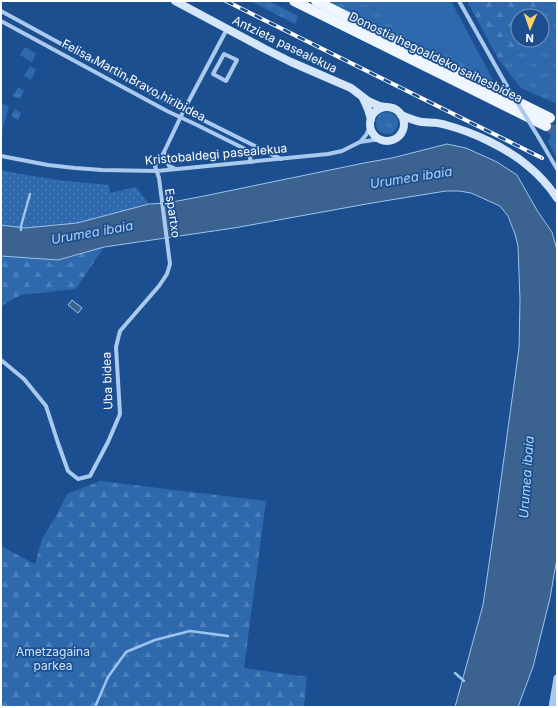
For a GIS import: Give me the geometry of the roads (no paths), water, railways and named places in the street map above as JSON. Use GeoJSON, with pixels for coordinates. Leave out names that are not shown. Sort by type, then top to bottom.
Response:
{"type":"FeatureCollection","features":[{"type":"Feature","properties":{"kind":"main road","name":"Antzieta pasealekua"},"geometry":{"type":"LineString","coordinates":[[175,1],[291,62],[351,88],[373,104],[385,107]]}},
{"type":"Feature","properties":{"kind":"main road","name":"Donostia hegoaldeko saihesbidea"},"geometry":{"type":"LineString","coordinates":[[294,1],[548,122],[316,1]]}},
{"type":"Feature","properties":{"kind":"main road"},"geometry":{"type":"LineString","coordinates":[[363,98],[368,109],[373,133],[383,140],[392,140],[412,126],[423,122]]}},
{"type":"Feature","properties":{"kind":"main road"},"geometry":{"type":"LineString","coordinates":[[371,123],[374,112],[385,107],[389,107],[412,120],[451,126],[508,152],[528,165],[545,182],[557,198]]}},
{"type":"Feature","properties":{"kind":"main road"},"geometry":{"type":"LineString","coordinates":[[402,115],[404,123],[402,132]]}},
{"type":"Feature","properties":{"kind":"street"},"geometry":{"type":"LineString","coordinates":[[459,1],[504,81],[557,169]]}},
{"type":"Feature","properties":{"kind":"street"},"geometry":{"type":"LineString","coordinates":[[1,11],[184,110],[281,159]]}},
{"type":"Feature","properties":{"kind":"street","name":"Felisa Martin Bravo hiribidea"},"geometry":{"type":"LineString","coordinates":[[1,21],[167,111],[246,150],[249,154],[251,162]]}},
{"type":"Feature","properties":{"kind":"street"},"geometry":{"type":"LineString","coordinates":[[157,171],[155,166],[164,152],[180,117],[227,29]]}},
{"type":"Feature","properties":{"kind":"street"},"geometry":{"type":"LineString","coordinates":[[224,54],[237,60],[226,81],[213,74],[224,54]]}},
{"type":"Feature","properties":{"kind":"street"},"geometry":{"type":"LineString","coordinates":[[360,142],[366,135],[371,123]]}},
{"type":"Feature","properties":{"kind":"street","name":"Kristobaldegi pasealekua"},"geometry":{"type":"LineString","coordinates":[[1,156],[30,162],[75,168],[157,171],[333,153],[346,149],[360,142],[383,140]]}},
{"type":"Feature","properties":{"kind":"street"},"geometry":{"type":"LineString","coordinates":[[164,152],[169,166],[177,170]]}},
{"type":"Feature","properties":{"kind":"street","name":"Espartxo"},"geometry":{"type":"LineString","coordinates":[[157,171],[170,257]]}},
{"type":"Feature","properties":{"kind":"street","name":"Uba bidea"},"geometry":{"type":"LineString","coordinates":[[1,360],[24,379],[46,406],[68,471],[78,479],[90,476],[108,442],[120,414],[116,347],[120,331],[159,286],[167,274],[170,264],[170,257]]}},
{"type":"Feature","properties":{"kind":"street"},"geometry":{"type":"LineString","coordinates":[[552,707],[557,678]]}},
{"type":"Feature","properties":{"kind":"water","name":"Urumea ibaia"},"geometry":{"type":"Polygon","coordinates":[[[447,144],[466,148],[497,162],[517,175],[538,212],[552,232],[557,250],[557,558],[550,598],[533,667],[518,707],[455,707],[483,605],[519,348],[520,300],[518,246],[508,216],[500,206],[471,193],[446,191],[234,228],[104,247],[58,260],[1,256],[1,225],[25,228],[77,223],[149,204],[167,203],[204,196],[392,158],[447,144]]]}},
{"type":"Feature","properties":{"kind":"water"},"geometry":{"type":"Polygon","coordinates":[[[72,300],[82,308],[78,313],[68,305],[72,300]]]}},
{"type":"Feature","properties":{"kind":"waterway"},"geometry":{"type":"LineString","coordinates":[[21,230],[30,194]]}},
{"type":"Feature","properties":{"kind":"waterway"},"geometry":{"type":"LineString","coordinates":[[95,707],[108,677],[126,652],[155,640],[190,631],[228,636]]}},
{"type":"Feature","properties":{"kind":"waterway"},"geometry":{"type":"LineString","coordinates":[[455,673],[464,681]]}},
{"type":"Feature","properties":{"kind":"tunnel"},"geometry":{"type":"LineString","coordinates":[[546,126],[557,132]]}},
{"type":"Feature","properties":{"kind":"railway"},"geometry":{"type":"LineString","coordinates":[[226,1],[542,158]]}},
{"type":"Feature","properties":{"kind":"park label","name":"Ametzagaina parkea"},"geometry":{"type":"Point","coordinates":[53,658]}}]}
